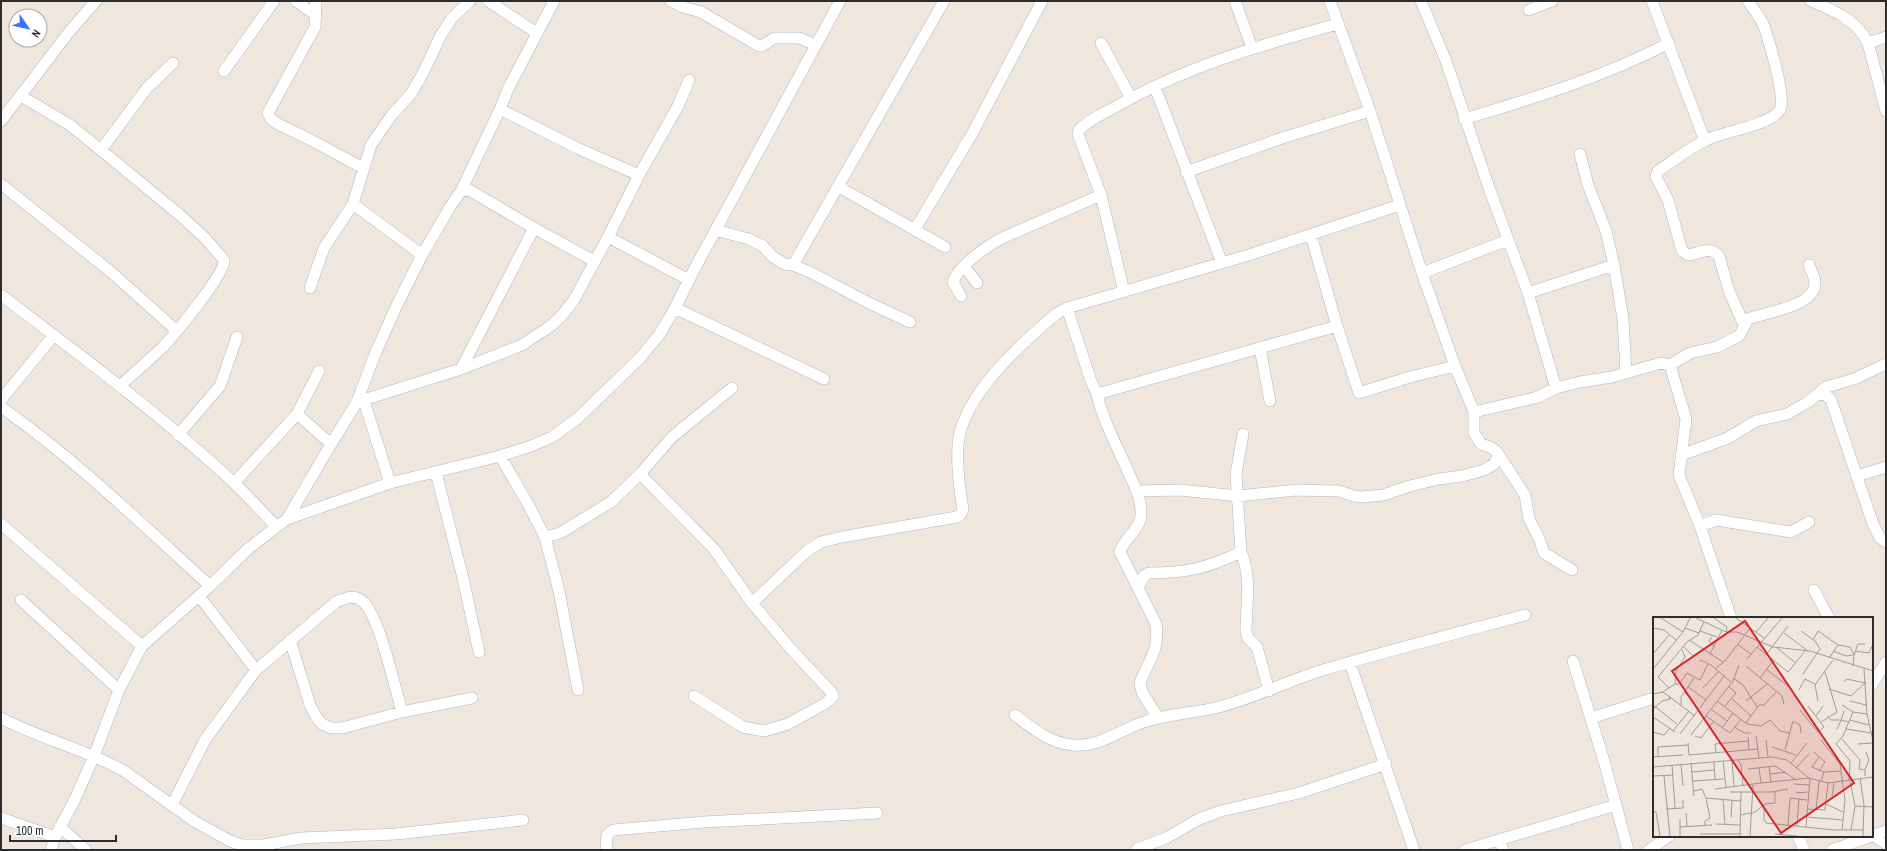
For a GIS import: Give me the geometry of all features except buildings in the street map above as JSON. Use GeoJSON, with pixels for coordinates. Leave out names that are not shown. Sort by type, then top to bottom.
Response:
{"type":"FeatureCollection","features":[{"type":"Feature","properties":{"kind":"street"},"geometry":{"type":"LineString","coordinates":[[224,71],[274,1]]}},
{"type":"Feature","properties":{"kind":"street"},"geometry":{"type":"LineString","coordinates":[[296,1],[313,13],[316,17]]}},
{"type":"Feature","properties":{"kind":"street"},"geometry":{"type":"LineString","coordinates":[[316,1],[315,27],[268,112],[271,119],[276,123],[363,168]]}},
{"type":"Feature","properties":{"kind":"street"},"geometry":{"type":"LineString","coordinates":[[310,288],[324,248],[353,204],[371,145],[417,84],[441,35],[452,18],[470,1]]}},
{"type":"Feature","properties":{"kind":"street"},"geometry":{"type":"LineString","coordinates":[[488,1],[537,33]]}},
{"type":"Feature","properties":{"kind":"street"},"geometry":{"type":"LineString","coordinates":[[287,519],[331,444],[360,402],[375,354],[422,255],[461,191],[508,89],[554,1]]}},
{"type":"Feature","properties":{"kind":"street"},"geometry":{"type":"LineString","coordinates":[[671,1],[683,7],[701,12],[758,46],[762,46],[772,38],[795,38],[816,45]]}},
{"type":"Feature","properties":{"kind":"street"},"geometry":{"type":"LineString","coordinates":[[51,850],[55,837],[75,799],[94,756],[119,690],[142,646],[210,586],[249,548],[287,519],[390,483],[436,473],[500,456],[531,446],[552,437],[578,418],[640,358],[660,335],[715,230],[840,1]]}},
{"type":"Feature","properties":{"kind":"street"},"geometry":{"type":"LineString","coordinates":[[793,265],[839,187],[944,1]]}},
{"type":"Feature","properties":{"kind":"street"},"geometry":{"type":"LineString","coordinates":[[915,229],[972,134],[1042,1]]}},
{"type":"Feature","properties":{"kind":"street"},"geometry":{"type":"LineString","coordinates":[[1235,1],[1252,48]]}},
{"type":"Feature","properties":{"kind":"street"},"geometry":{"type":"LineString","coordinates":[[1330,1],[1370,111],[1422,273],[1455,366],[1474,412],[1473,425],[1477,439],[1481,444],[1492,448],[1499,455],[1525,495],[1530,523],[1539,538],[1544,554],[1572,570]]}},
{"type":"Feature","properties":{"kind":"street"},"geometry":{"type":"LineString","coordinates":[[1421,1],[1446,61],[1464,119],[1528,293],[1556,388]]}},
{"type":"Feature","properties":{"kind":"street"},"geometry":{"type":"LineString","coordinates":[[1529,10],[1552,1]]}},
{"type":"Feature","properties":{"kind":"street"},"geometry":{"type":"LineString","coordinates":[[1652,1],[1705,141]]}},
{"type":"Feature","properties":{"kind":"street"},"geometry":{"type":"LineString","coordinates":[[1744,325],[1729,291],[1719,256],[1716,252],[1709,250],[1688,255],[1682,251],[1668,200],[1656,177],[1658,171],[1705,141],[1747,127],[1772,116],[1780,109],[1782,102],[1772,55],[1763,24],[1748,1]]}},
{"type":"Feature","properties":{"kind":"street"},"geometry":{"type":"LineString","coordinates":[[1811,1],[1830,9],[1852,22],[1864,35],[1868,43],[1886,111]]}},
{"type":"Feature","properties":{"kind":"street"},"geometry":{"type":"LineString","coordinates":[[1,121],[90,3]]}},
{"type":"Feature","properties":{"kind":"street"},"geometry":{"type":"LineString","coordinates":[[1124,292],[1101,195],[1078,134],[1079,130],[1130,98],[1191,70],[1252,48],[1338,24]]}},
{"type":"Feature","properties":{"kind":"street"},"geometry":{"type":"LineString","coordinates":[[1868,43],[1886,37]]}},
{"type":"Feature","properties":{"kind":"street"},"geometry":{"type":"LineString","coordinates":[[1101,43],[1130,98]]}},
{"type":"Feature","properties":{"kind":"street"},"geometry":{"type":"LineString","coordinates":[[1464,119],[1606,72],[1640,58],[1669,43]]}},
{"type":"Feature","properties":{"kind":"street"},"geometry":{"type":"LineString","coordinates":[[101,150],[144,91],[173,63]]}},
{"type":"Feature","properties":{"kind":"street"},"geometry":{"type":"LineString","coordinates":[[360,402],[461,369],[522,345],[552,325],[574,300],[639,175],[678,106],[688,80]]}},
{"type":"Feature","properties":{"kind":"street"},"geometry":{"type":"LineString","coordinates":[[1155,87],[1186,172],[1222,262]]}},
{"type":"Feature","properties":{"kind":"street"},"geometry":{"type":"LineString","coordinates":[[21,96],[70,125],[101,150],[181,216],[205,238],[224,260],[223,268],[205,295],[177,331],[164,346],[120,386]]}},
{"type":"Feature","properties":{"kind":"street"},"geometry":{"type":"LineString","coordinates":[[500,109],[577,148],[639,175]]}},
{"type":"Feature","properties":{"kind":"street"},"geometry":{"type":"LineString","coordinates":[[1186,172],[1282,138],[1370,111]]}},
{"type":"Feature","properties":{"kind":"street"},"geometry":{"type":"LineString","coordinates":[[1580,154],[1588,185],[1606,231],[1614,265],[1623,319],[1626,372]]}},
{"type":"Feature","properties":{"kind":"street"},"geometry":{"type":"LineString","coordinates":[[1,184],[105,267],[177,331]]}},
{"type":"Feature","properties":{"kind":"street"},"geometry":{"type":"LineString","coordinates":[[839,187],[945,247]]}},
{"type":"Feature","properties":{"kind":"street"},"geometry":{"type":"LineString","coordinates":[[461,191],[470,190],[594,261]]}},
{"type":"Feature","properties":{"kind":"street"},"geometry":{"type":"LineString","coordinates":[[961,296],[953,282],[955,277],[964,266],[991,244],[1101,195]]}},
{"type":"Feature","properties":{"kind":"street"},"geometry":{"type":"LineString","coordinates":[[353,204],[422,255]]}},
{"type":"Feature","properties":{"kind":"street"},"geometry":{"type":"LineString","coordinates":[[752,603],[807,551],[821,542],[842,537],[929,523],[957,517],[961,514],[963,509],[958,452],[960,430],[974,400],[1000,367],[1056,314],[1067,308],[1311,235],[1400,205]]}},
{"type":"Feature","properties":{"kind":"street"},"geometry":{"type":"LineString","coordinates":[[461,369],[534,228]]}},
{"type":"Feature","properties":{"kind":"street"},"geometry":{"type":"LineString","coordinates":[[715,230],[749,239],[762,246],[772,256],[784,264],[793,265],[828,281],[871,304],[910,322]]}},
{"type":"Feature","properties":{"kind":"street"},"geometry":{"type":"LineString","coordinates":[[1311,235],[1337,326],[1359,393],[1410,377],[1455,366]]}},
{"type":"Feature","properties":{"kind":"street"},"geometry":{"type":"LineString","coordinates":[[608,237],[689,280]]}},
{"type":"Feature","properties":{"kind":"street"},"geometry":{"type":"LineString","coordinates":[[1422,273],[1508,240]]}},
{"type":"Feature","properties":{"kind":"street"},"geometry":{"type":"LineString","coordinates":[[1528,293],[1614,265]]}},
{"type":"Feature","properties":{"kind":"street"},"geometry":{"type":"LineString","coordinates":[[1474,412],[1538,397],[1556,388],[1580,382],[1612,377],[1662,363],[1670,365],[1690,353],[1717,347],[1739,336],[1748,319],[1786,309],[1810,294],[1814,288],[1815,280],[1809,265]]}},
{"type":"Feature","properties":{"kind":"street"},"geometry":{"type":"LineString","coordinates":[[964,266],[977,283]]}},
{"type":"Feature","properties":{"kind":"street"},"geometry":{"type":"LineString","coordinates":[[1,295],[120,386],[234,483],[276,526]]}},
{"type":"Feature","properties":{"kind":"street"},"geometry":{"type":"LineString","coordinates":[[675,308],[824,379]]}},
{"type":"Feature","properties":{"kind":"street"},"geometry":{"type":"LineString","coordinates":[[1067,308],[1091,381],[1097,394],[1101,412],[1137,491],[1141,515],[1140,521],[1121,546],[1120,552],[1156,624],[1157,632],[1154,654],[1140,683],[1142,692],[1158,718]]}},
{"type":"Feature","properties":{"kind":"street"},"geometry":{"type":"LineString","coordinates":[[1097,394],[1337,326]]}},
{"type":"Feature","properties":{"kind":"street"},"geometry":{"type":"LineString","coordinates":[[1,400],[54,335]]}},
{"type":"Feature","properties":{"kind":"street"},"geometry":{"type":"LineString","coordinates":[[178,435],[220,386],[237,337]]}},
{"type":"Feature","properties":{"kind":"street"},"geometry":{"type":"LineString","coordinates":[[1260,348],[1270,400]]}},
{"type":"Feature","properties":{"kind":"street"},"geometry":{"type":"LineString","coordinates":[[1818,396],[1826,387],[1854,379],[1886,364]]}},
{"type":"Feature","properties":{"kind":"street"},"geometry":{"type":"LineString","coordinates":[[1670,365],[1686,419],[1679,475],[1700,526],[1731,617]]}},
{"type":"Feature","properties":{"kind":"street"},"geometry":{"type":"LineString","coordinates":[[234,483],[297,414],[319,371]]}},
{"type":"Feature","properties":{"kind":"street"},"geometry":{"type":"LineString","coordinates":[[544,537],[560,533],[611,502],[640,474],[672,437],[732,388]]}},
{"type":"Feature","properties":{"kind":"street"},"geometry":{"type":"LineString","coordinates":[[1682,455],[1728,438],[1756,421],[1787,414],[1818,396],[1825,394],[1830,397],[1876,532],[1880,538],[1886,542]]}},
{"type":"Feature","properties":{"kind":"street"},"geometry":{"type":"LineString","coordinates":[[360,402],[390,483]]}},
{"type":"Feature","properties":{"kind":"street"},"geometry":{"type":"LineString","coordinates":[[1,407],[56,448],[94,480],[210,586]]}},
{"type":"Feature","properties":{"kind":"street"},"geometry":{"type":"LineString","coordinates":[[297,414],[331,444]]}},
{"type":"Feature","properties":{"kind":"street"},"geometry":{"type":"LineString","coordinates":[[1242,434],[1237,467],[1241,552],[1245,562],[1248,588],[1246,632],[1248,638],[1257,647],[1269,691]]}},
{"type":"Feature","properties":{"kind":"street"},"geometry":{"type":"LineString","coordinates":[[1137,491],[1180,490],[1238,496],[1296,490],[1339,491],[1362,497],[1383,495],[1410,486],[1462,476],[1484,470],[1494,464],[1499,455]]}},
{"type":"Feature","properties":{"kind":"street"},"geometry":{"type":"LineString","coordinates":[[500,456],[528,504],[544,537],[559,591],[578,690]]}},
{"type":"Feature","properties":{"kind":"street"},"geometry":{"type":"LineString","coordinates":[[1856,476],[1886,467]]}},
{"type":"Feature","properties":{"kind":"street"},"geometry":{"type":"LineString","coordinates":[[436,473],[463,578],[479,652]]}},
{"type":"Feature","properties":{"kind":"street"},"geometry":{"type":"LineString","coordinates":[[640,474],[714,549],[752,603],[790,648],[832,693],[832,699],[788,724],[764,731],[743,727],[694,696]]}},
{"type":"Feature","properties":{"kind":"street"},"geometry":{"type":"LineString","coordinates":[[1700,526],[1716,520],[1791,532],[1809,522]]}},
{"type":"Feature","properties":{"kind":"street"},"geometry":{"type":"LineString","coordinates":[[1,524],[142,646]]}},
{"type":"Feature","properties":{"kind":"street"},"geometry":{"type":"LineString","coordinates":[[1138,587],[1144,576],[1149,573],[1196,570],[1220,562],[1241,552]]}},
{"type":"Feature","properties":{"kind":"street"},"geometry":{"type":"LineString","coordinates":[[1814,590],[1828,617]]}},
{"type":"Feature","properties":{"kind":"street"},"geometry":{"type":"LineString","coordinates":[[198,596],[256,670]]}},
{"type":"Feature","properties":{"kind":"street"},"geometry":{"type":"LineString","coordinates":[[172,805],[206,740],[256,670],[336,602],[355,597],[363,601],[374,617],[402,712]]}},
{"type":"Feature","properties":{"kind":"street"},"geometry":{"type":"LineString","coordinates":[[21,600],[119,690]]}},
{"type":"Feature","properties":{"kind":"street"},"geometry":{"type":"LineString","coordinates":[[1016,715],[1047,738],[1074,746],[1098,743],[1125,728],[1158,718],[1215,708],[1269,691],[1322,671],[1383,652],[1524,615]]}},
{"type":"Feature","properties":{"kind":"street"},"geometry":{"type":"LineString","coordinates":[[290,640],[310,705],[322,724],[331,728],[342,728],[402,712],[472,698]]}},
{"type":"Feature","properties":{"kind":"street"},"geometry":{"type":"LineString","coordinates":[[1573,661],[1591,718],[1628,850]]}},
{"type":"Feature","properties":{"kind":"street"},"geometry":{"type":"LineString","coordinates":[[1873,682],[1886,662]]}},
{"type":"Feature","properties":{"kind":"street"},"geometry":{"type":"LineString","coordinates":[[1350,663],[1386,764],[1414,850]]}},
{"type":"Feature","properties":{"kind":"street"},"geometry":{"type":"LineString","coordinates":[[1591,718],[1653,698]]}},
{"type":"Feature","properties":{"kind":"street"},"geometry":{"type":"LineString","coordinates":[[1,718],[50,740],[94,756],[124,771],[194,821],[230,841],[242,845],[264,847],[301,838],[396,834],[523,820]]}},
{"type":"Feature","properties":{"kind":"street"},"geometry":{"type":"LineString","coordinates":[[1138,849],[1166,838],[1199,819],[1221,811],[1299,793],[1386,764]]}},
{"type":"Feature","properties":{"kind":"street"},"geometry":{"type":"LineString","coordinates":[[1464,850],[1502,845],[1616,805]]}},
{"type":"Feature","properties":{"kind":"street"},"geometry":{"type":"LineString","coordinates":[[606,850],[607,835],[613,830],[704,822],[877,813]]}},
{"type":"Feature","properties":{"kind":"street"},"geometry":{"type":"LineString","coordinates":[[1,818],[55,837]]}},
{"type":"Feature","properties":{"kind":"street"},"geometry":{"type":"LineString","coordinates":[[60,827],[86,850]]}},
{"type":"Feature","properties":{"kind":"street"},"geometry":{"type":"LineString","coordinates":[[1874,836],[1886,831]]}},
{"type":"Feature","properties":{"kind":"street"},"geometry":{"type":"LineString","coordinates":[[1874,836],[1886,844]]}},
{"type":"Feature","properties":{"kind":"street"},"geometry":{"type":"LineString","coordinates":[[1649,850],[1668,837]]}},
{"type":"Feature","properties":{"kind":"street"},"geometry":{"type":"LineString","coordinates":[[1798,837],[1804,850]]}},
{"type":"Feature","properties":{"kind":"street"},"geometry":{"type":"LineString","coordinates":[[1832,850],[1871,837]]}}]}
